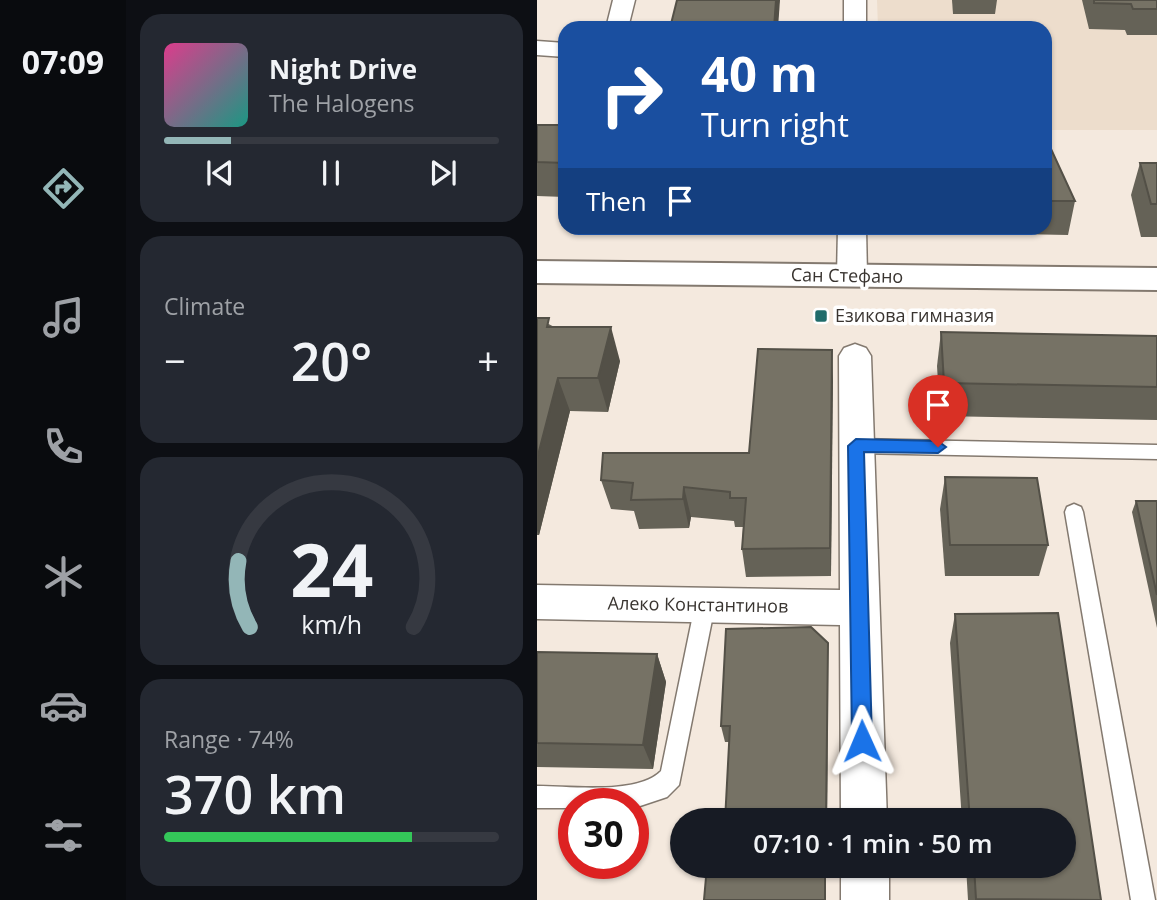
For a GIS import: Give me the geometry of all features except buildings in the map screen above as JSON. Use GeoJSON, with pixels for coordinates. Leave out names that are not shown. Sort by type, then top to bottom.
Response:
{"type":"FeatureCollection","features":[{"type":"Feature","properties":{"kind":"street"},"geometry":{"type":"LineString","coordinates":[[619,21],[624,0]]}},
{"type":"Feature","properties":{"kind":"street"},"geometry":{"type":"LineString","coordinates":[[855,0],[855,21]]}},
{"type":"Feature","properties":{"kind":"street"},"geometry":{"type":"LineString","coordinates":[[537,48],[558,50]]}},
{"type":"Feature","properties":{"kind":"street"},"geometry":{"type":"LineString","coordinates":[[852,235],[852,276]]}},
{"type":"Feature","properties":{"kind":"street","name":"Сан Стефано"},"geometry":{"type":"LineString","coordinates":[[537,272],[1157,279]]}},
{"type":"Feature","properties":{"kind":"street"},"geometry":{"type":"LineString","coordinates":[[855,356],[864,808]]}},
{"type":"Feature","properties":{"kind":"street","name":"Алеко Константинов"},"geometry":{"type":"LineString","coordinates":[[537,602],[860,608]]}},
{"type":"Feature","properties":{"kind":"street"},"geometry":{"type":"LineString","coordinates":[[865,878],[865,900]]}},
{"type":"Feature","properties":{"kind":"lane"},"geometry":{"type":"LineString","coordinates":[[856,446],[1157,452]]}},
{"type":"Feature","properties":{"kind":"lane"},"geometry":{"type":"LineString","coordinates":[[1074,512],[1143,900]]}},
{"type":"Feature","properties":{"kind":"lane"},"geometry":{"type":"LineString","coordinates":[[537,797],[634,797],[659,789],[671,777],[705,605]]}},
{"type":"Feature","properties":{"kind":"shaded area"},"geometry":{"type":"Polygon","coordinates":[[[877,0],[1157,0],[1157,130],[1052,130],[1052,21],[878,21],[877,0]]]}},
{"type":"Feature","properties":{"kind":"place","name":"Езикова гимназия"},"geometry":{"type":"Point","coordinates":[821,316]}},
{"type":"Feature","properties":{"kind":"route"},"geometry":{"type":"LineString","coordinates":[[862,741],[856,446],[938,447]]}}]}
